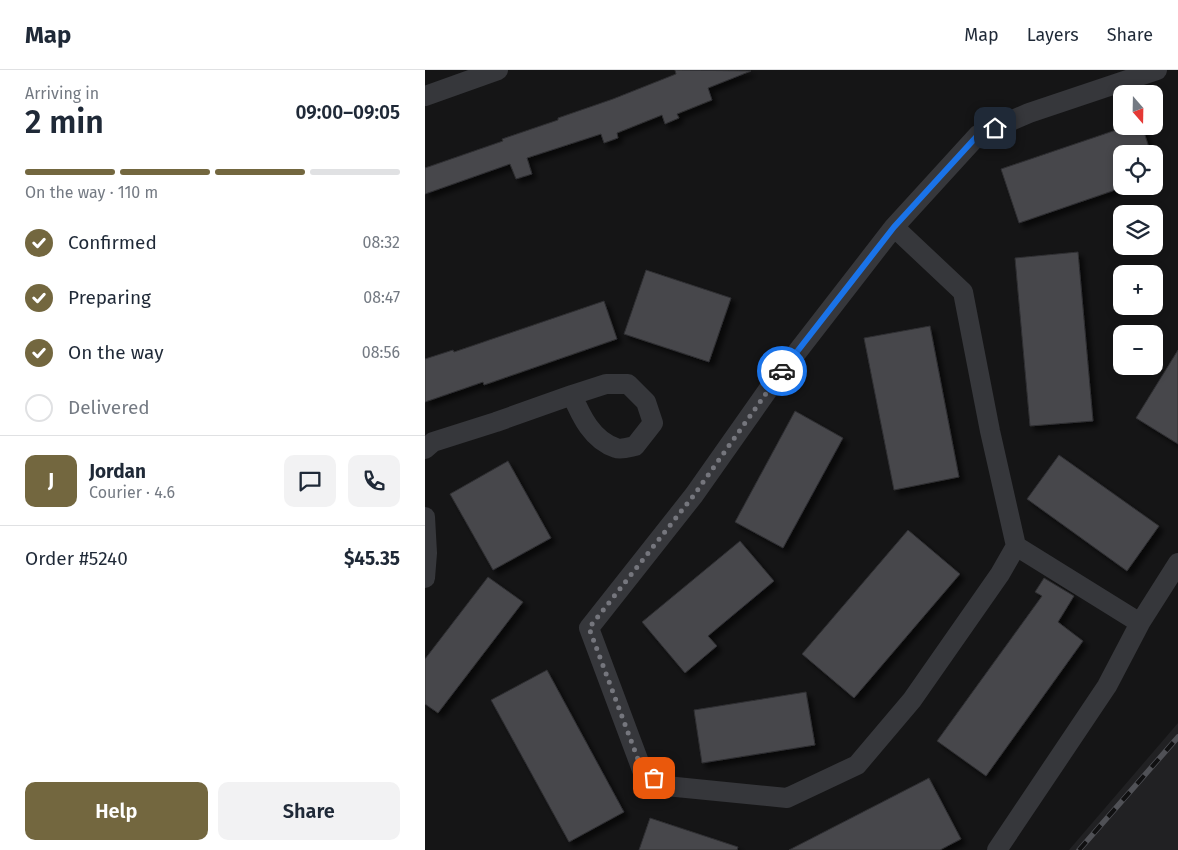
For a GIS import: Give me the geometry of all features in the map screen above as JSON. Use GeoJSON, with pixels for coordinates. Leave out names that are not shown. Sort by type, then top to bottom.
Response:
{"type":"FeatureCollection","features":[{"type":"Feature","properties":{"kind":"street"},"geometry":{"type":"LineString","coordinates":[[425,96],[497,70]]}},
{"type":"Feature","properties":{"kind":"street"},"geometry":{"type":"LineString","coordinates":[[894,227],[963,292],[990,431],[1016,546],[1000,574],[912,700],[857,765],[787,798],[666,786],[642,770],[589,628],[694,495],[770,387],[894,227],[978,135],[1029,113],[1157,70]]}},
{"type":"Feature","properties":{"kind":"street"},"geometry":{"type":"LineString","coordinates":[[425,450],[433,442],[572,395]]}},
{"type":"Feature","properties":{"kind":"street"},"geometry":{"type":"LineString","coordinates":[[425,518],[427,554],[425,578]]}},
{"type":"Feature","properties":{"kind":"street"},"geometry":{"type":"LineString","coordinates":[[1016,546],[1140,623]]}},
{"type":"Feature","properties":{"kind":"street"},"geometry":{"type":"LineString","coordinates":[[997,850],[1107,686],[1140,623],[1178,563]]}},
{"type":"Feature","properties":{"kind":"shaded area"},"geometry":{"type":"Polygon","coordinates":[[[1178,723],[1178,850],[1069,850],[1178,723]]]}},
{"type":"Feature","properties":{"kind":"building"},"geometry":{"type":"Polygon","coordinates":[[[675,70],[751,71],[708,88],[712,100],[677,114],[679,118],[665,124],[662,115],[617,133],[618,138],[604,143],[601,134],[527,158],[532,174],[516,179],[510,164],[425,194],[425,168],[503,141],[502,139],[613,99],[676,74],[675,70]]]}},
{"type":"Feature","properties":{"kind":"building"},"geometry":{"type":"Polygon","coordinates":[[[1113,131],[1113,135],[1145,135],[1148,145],[1113,145],[1113,191],[1019,223],[1001,169],[1113,131]]]}},
{"type":"Feature","properties":{"kind":"building"},"geometry":{"type":"Polygon","coordinates":[[[1078,252],[1093,421],[1030,426],[1015,258],[1078,252]]]}},
{"type":"Feature","properties":{"kind":"building"},"geometry":{"type":"Polygon","coordinates":[[[646,270],[731,298],[709,362],[624,334],[646,270]]]}},
{"type":"Feature","properties":{"kind":"building"},"geometry":{"type":"Polygon","coordinates":[[[604,301],[617,339],[484,385],[483,382],[425,402],[425,359],[453,350],[454,352],[604,301]]]}},
{"type":"Feature","properties":{"kind":"building"},"geometry":{"type":"Polygon","coordinates":[[[930,326],[959,477],[894,490],[864,338],[930,326]]]}},
{"type":"Feature","properties":{"kind":"building"},"geometry":{"type":"Polygon","coordinates":[[[1178,350],[1178,444],[1136,418],[1178,350]]]}},
{"type":"Feature","properties":{"kind":"building"},"geometry":{"type":"Polygon","coordinates":[[[795,411],[843,438],[783,548],[735,522],[795,411]]]}},
{"type":"Feature","properties":{"kind":"building"},"geometry":{"type":"Polygon","coordinates":[[[1059,455],[1159,526],[1127,571],[1027,499],[1059,455]]]}},
{"type":"Feature","properties":{"kind":"building"},"geometry":{"type":"Polygon","coordinates":[[[508,461],[551,538],[493,570],[450,494],[508,461]]]}},
{"type":"Feature","properties":{"kind":"building"},"geometry":{"type":"Polygon","coordinates":[[[908,530],[960,574],[854,698],[802,654],[908,530]]]}},
{"type":"Feature","properties":{"kind":"building"},"geometry":{"type":"Polygon","coordinates":[[[740,541],[774,581],[708,636],[717,646],[685,673],[642,622],[740,541]]]}},
{"type":"Feature","properties":{"kind":"building"},"geometry":{"type":"Polygon","coordinates":[[[488,577],[523,602],[438,713],[425,704],[425,659],[488,577]]]}},
{"type":"Feature","properties":{"kind":"building"},"geometry":{"type":"Polygon","coordinates":[[[1044,578],[1074,596],[1058,622],[1083,641],[986,776],[937,741],[1042,596],[1035,592],[1044,578]]]}},
{"type":"Feature","properties":{"kind":"building"},"geometry":{"type":"Polygon","coordinates":[[[547,670],[624,812],[569,842],[491,700],[547,670]]]}},
{"type":"Feature","properties":{"kind":"building"},"geometry":{"type":"Polygon","coordinates":[[[806,692],[815,745],[702,763],[694,710],[806,692]]]}},
{"type":"Feature","properties":{"kind":"building"},"geometry":{"type":"Polygon","coordinates":[[[929,778],[961,839],[940,850],[789,850],[929,778]]]}},
{"type":"Feature","properties":{"kind":"building"},"geometry":{"type":"Polygon","coordinates":[[[650,818],[738,847],[737,850],[639,850],[650,818]]]}},
{"type":"Feature","properties":{"kind":"railway"},"geometry":{"type":"LineString","coordinates":[[1079,850],[1178,737]]}},
{"type":"Feature","properties":{"kind":"way so far"},"geometry":{"type":"LineString","coordinates":[[654,778],[642,770],[589,628],[694,495],[782,371]]}},
{"type":"Feature","properties":{"kind":"route"},"geometry":{"type":"LineString","coordinates":[[782,371],[894,227],[978,135],[995,128]]}}]}
